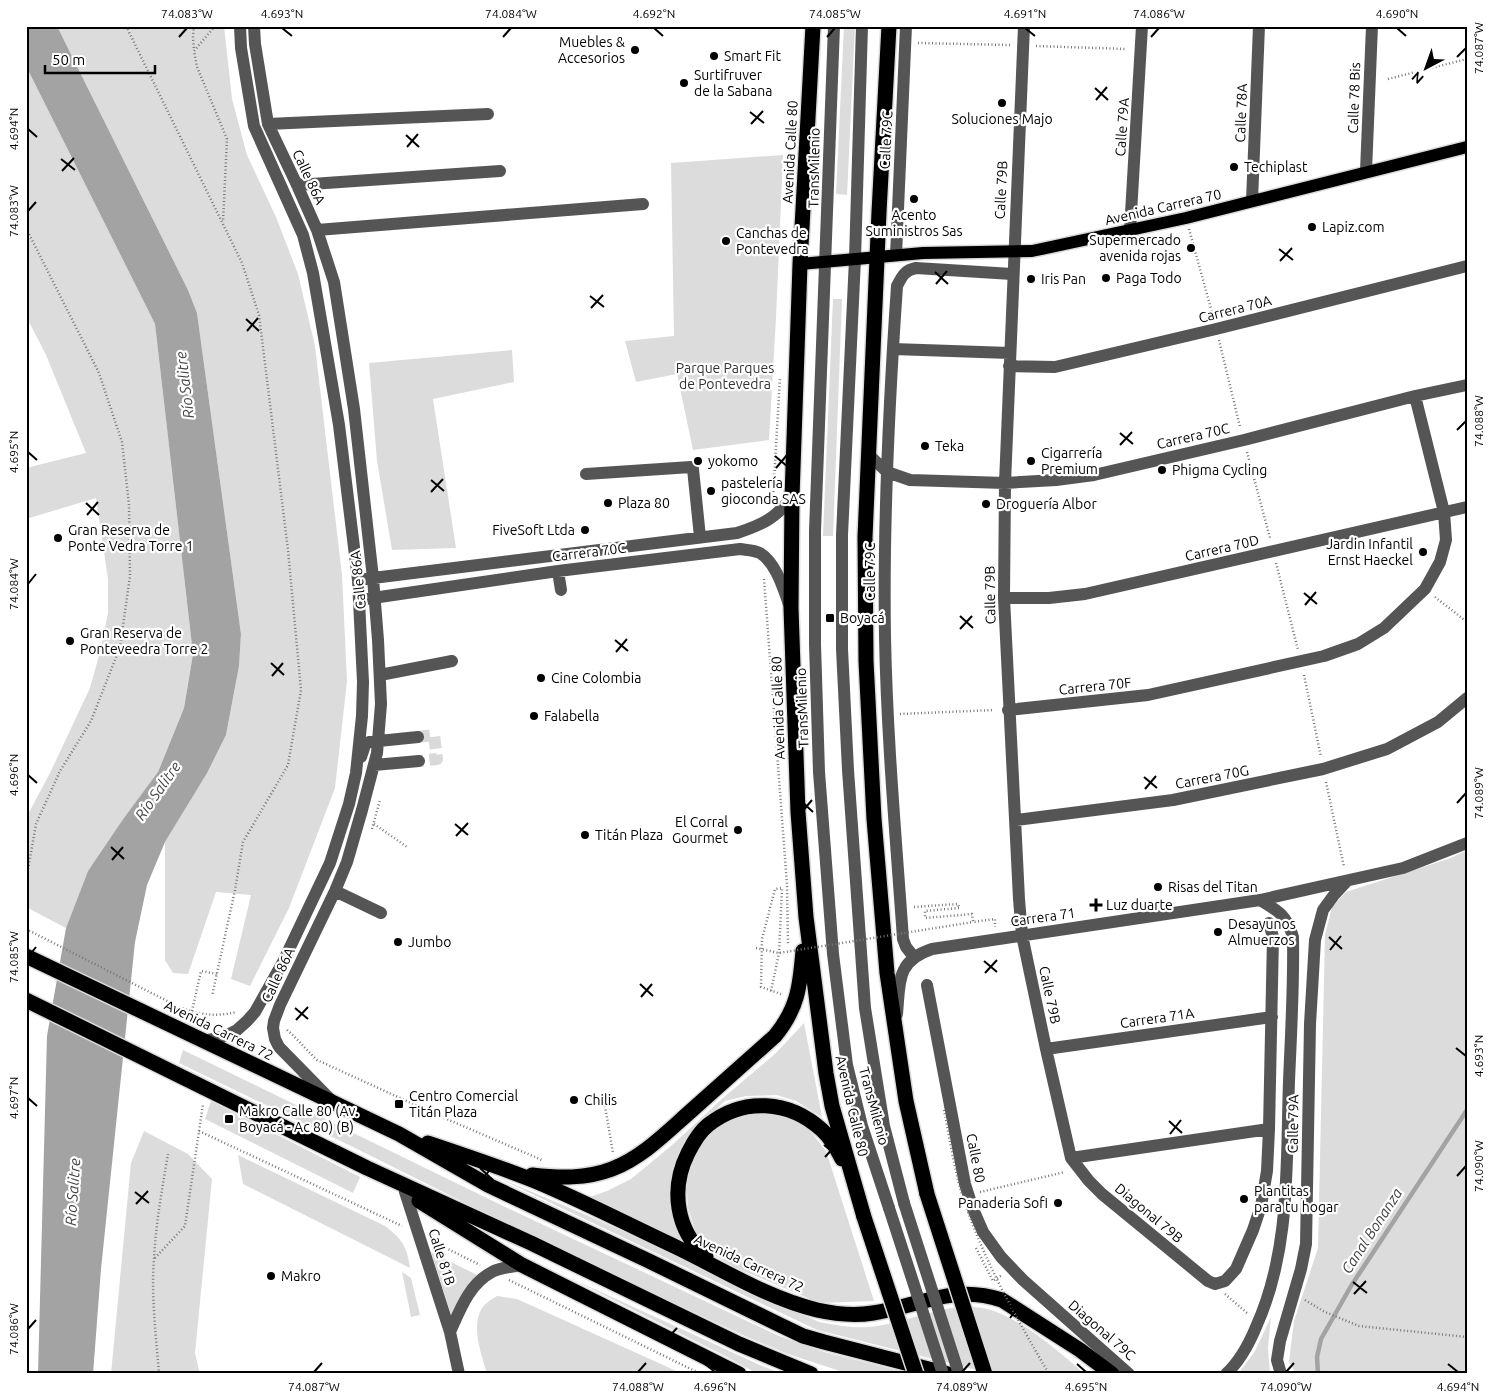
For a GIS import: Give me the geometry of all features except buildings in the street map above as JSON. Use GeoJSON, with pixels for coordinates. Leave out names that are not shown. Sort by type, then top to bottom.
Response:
{"type":"FeatureCollection","features":[{"type":"Feature","properties":{"kind":"highway","name":"Avenida Calle 80"},"geometry":{"type":"LineString","coordinates":[[813,26],[800,264],[792,497],[791,608],[798,812],[806,917],[832,1106],[864,1217],[916,1374]]}},
{"type":"Feature","properties":{"kind":"highway"},"geometry":{"type":"LineString","coordinates":[[889,26],[865,537],[866,661],[874,819],[887,973],[906,1101],[927,1194],[985,1374]]}},
{"type":"Feature","properties":{"kind":"highway"},"geometry":{"type":"LineString","coordinates":[[499,1167],[554,1178],[571,1178],[595,1174],[626,1163],[656,1142],[775,1036],[785,1024],[797,999],[806,917]]}},
{"type":"Feature","properties":{"kind":"highway","name":"Avenida Carrera 72"},"geometry":{"type":"LineString","coordinates":[[26,956],[399,1134],[488,1185],[803,1336],[948,1374]]}},
{"type":"Feature","properties":{"kind":"highway"},"geometry":{"type":"LineString","coordinates":[[26,1000],[367,1168],[531,1243],[739,1344],[811,1374]]}},
{"type":"Feature","properties":{"kind":"highway"},"geometry":{"type":"LineString","coordinates":[[714,1265],[696,1248],[683,1226],[677,1193],[683,1163],[693,1143],[706,1126],[726,1113],[754,1105],[780,1106],[806,1118],[824,1132],[839,1153],[853,1180]]}},
{"type":"Feature","properties":{"kind":"highway","name":"Avenida Carrera 72"},"geometry":{"type":"LineString","coordinates":[[399,1134],[499,1167],[569,1196],[714,1265],[772,1295],[797,1304],[832,1313],[871,1314],[959,1293],[976,1294],[1002,1300],[1080,1350],[1112,1374]]}},
{"type":"Feature","properties":{"kind":"highway"},"geometry":{"type":"LineString","coordinates":[[367,1168],[522,1265],[712,1358],[739,1374]]}},
{"type":"Feature","properties":{"kind":"main road","name":"Avenida Carrera 70"},"geometry":{"type":"LineString","coordinates":[[800,264],[923,253],[1013,252],[1051,247],[1252,201],[1467,147]]}},
{"type":"Feature","properties":{"kind":"street","name":"Calle 86A"},"geometry":{"type":"LineString","coordinates":[[204,1041],[225,1036],[237,1030],[255,1012],[284,962],[330,863],[349,804],[356,773],[360,744],[363,690],[358,580],[339,425],[313,273],[302,234],[254,126],[241,48],[240,26]]}},
{"type":"Feature","properties":{"kind":"street","name":"Calle 86A"},"geometry":{"type":"LineString","coordinates":[[254,26],[255,44],[268,124],[317,230],[334,282],[354,409],[375,597],[381,704],[379,740],[374,765],[347,862],[274,1020],[273,1028],[279,1047],[334,1103]]}},
{"type":"Feature","properties":{"kind":"street","name":"TransMilenio"},"geometry":{"type":"LineString","coordinates":[[834,26],[816,531],[815,644],[819,772],[834,954],[847,1065],[862,1126],[943,1374]]}},
{"type":"Feature","properties":{"kind":"street","name":"TransMilenio"},"geometry":{"type":"LineString","coordinates":[[862,26],[855,259],[842,535],[842,649],[864,1008],[884,1126],[904,1203],[959,1374]]}},
{"type":"Feature","properties":{"kind":"street","name":"Calle 79C"},"geometry":{"type":"LineString","coordinates":[[896,255],[906,26]]}},
{"type":"Feature","properties":{"kind":"street","name":"Calle 79B"},"geometry":{"type":"LineString","coordinates":[[1024,26],[1012,274],[1005,482],[1004,598],[1008,710],[1016,820],[1018,899],[1022,935],[1046,1049],[1075,1164]]}},
{"type":"Feature","properties":{"kind":"street","name":"Calle 79A"},"geometry":{"type":"LineString","coordinates":[[1130,230],[1142,26]]}},
{"type":"Feature","properties":{"kind":"street","name":"Calle 78A"},"geometry":{"type":"LineString","coordinates":[[1252,201],[1259,26]]}},
{"type":"Feature","properties":{"kind":"street","name":"Calle 78 Bis"},"geometry":{"type":"LineString","coordinates":[[1366,171],[1372,26]]}},
{"type":"Feature","properties":{"kind":"street"},"geometry":{"type":"LineString","coordinates":[[268,124],[488,114]]}},
{"type":"Feature","properties":{"kind":"street"},"geometry":{"type":"LineString","coordinates":[[297,185],[500,171]]}},
{"type":"Feature","properties":{"kind":"street"},"geometry":{"type":"LineString","coordinates":[[317,230],[643,204]]}},
{"type":"Feature","properties":{"kind":"street","name":"Carrera 70A"},"geometry":{"type":"LineString","coordinates":[[1009,366],[1055,367],[1216,330],[1467,266]]}},
{"type":"Feature","properties":{"kind":"street","name":"Calle 79C"},"geometry":{"type":"LineString","coordinates":[[914,957],[904,944],[888,715],[885,628],[887,472],[897,286],[903,274],[910,269],[916,268],[1012,274]]}},
{"type":"Feature","properties":{"kind":"street"},"geometry":{"type":"LineString","coordinates":[[893,349],[1010,353]]}},
{"type":"Feature","properties":{"kind":"street","name":"Carrera 70C"},"geometry":{"type":"LineString","coordinates":[[869,455],[887,472],[910,480],[1005,482],[1056,480],[1094,474],[1244,440],[1415,396],[1467,385]]}},
{"type":"Feature","properties":{"kind":"street"},"geometry":{"type":"LineString","coordinates":[[1415,396],[1444,512]]}},
{"type":"Feature","properties":{"kind":"street"},"geometry":{"type":"LineString","coordinates":[[586,474],[691,467],[693,469],[700,537]]}},
{"type":"Feature","properties":{"kind":"street","name":"Carrera 70C"},"geometry":{"type":"LineString","coordinates":[[358,580],[737,533],[758,526],[770,519],[782,510],[792,497]]}},
{"type":"Feature","properties":{"kind":"street","name":"Carrera 70D"},"geometry":{"type":"LineString","coordinates":[[1004,598],[1049,598],[1085,594],[1467,507]]}},
{"type":"Feature","properties":{"kind":"street","name":"Carrera 70F"},"geometry":{"type":"LineString","coordinates":[[1008,710],[1148,695],[1301,662],[1358,644],[1384,628],[1424,589],[1440,562],[1446,540],[1444,512]]}},
{"type":"Feature","properties":{"kind":"street","name":"Carrera 70C"},"geometry":{"type":"LineString","coordinates":[[359,600],[558,571],[740,549],[759,552],[766,558]]}},
{"type":"Feature","properties":{"kind":"street"},"geometry":{"type":"LineString","coordinates":[[766,558],[777,573],[791,608]]}},
{"type":"Feature","properties":{"kind":"street"},"geometry":{"type":"LineString","coordinates":[[558,571],[561,590]]}},
{"type":"Feature","properties":{"kind":"street"},"geometry":{"type":"LineString","coordinates":[[380,675],[452,662]]}},
{"type":"Feature","properties":{"kind":"street","name":"Carrera 70G"},"geometry":{"type":"LineString","coordinates":[[1016,820],[1173,800],[1323,770],[1387,749],[1438,722],[1467,698]]}},
{"type":"Feature","properties":{"kind":"street"},"geometry":{"type":"LineString","coordinates":[[356,773],[365,744],[379,740],[418,737]]}},
{"type":"Feature","properties":{"kind":"street"},"geometry":{"type":"LineString","coordinates":[[374,765],[420,761]]}},
{"type":"Feature","properties":{"kind":"street","name":"Carrera 71"},"geometry":{"type":"LineString","coordinates":[[914,957],[920,953],[942,947],[1260,900],[1403,868],[1467,842]]}},
{"type":"Feature","properties":{"kind":"street","name":"Calle 79A"},"geometry":{"type":"LineString","coordinates":[[1281,1374],[1277,1360],[1280,1341],[1301,1270],[1306,1244],[1310,1024],[1314,940],[1323,910],[1334,894],[1347,881]]}},
{"type":"Feature","properties":{"kind":"street"},"geometry":{"type":"LineString","coordinates":[[334,892],[381,913]]}},
{"type":"Feature","properties":{"kind":"street","name":"Calle 79A"},"geometry":{"type":"LineString","coordinates":[[1226,1374],[1243,1354],[1265,1305],[1276,1266],[1284,1218],[1293,938],[1288,923],[1279,912],[1260,900]]}},
{"type":"Feature","properties":{"kind":"street","name":"Calle 79A"},"geometry":{"type":"LineString","coordinates":[[1214,1284],[1225,1281],[1236,1269],[1261,1206],[1267,1171],[1273,937],[1270,923]]}},
{"type":"Feature","properties":{"kind":"street"},"geometry":{"type":"LineString","coordinates":[[895,1034],[903,971],[914,957]]}},
{"type":"Feature","properties":{"kind":"street","name":"Calle 80"},"geometry":{"type":"LineString","coordinates":[[927,985],[968,1195],[983,1232],[1001,1257],[1023,1280],[1055,1308]]}},
{"type":"Feature","properties":{"kind":"street","name":"Carrera 71A"},"geometry":{"type":"LineString","coordinates":[[1046,1049],[1272,1017]]}},
{"type":"Feature","properties":{"kind":"street"},"geometry":{"type":"LineString","coordinates":[[1075,1164],[1269,1129]]}},
{"type":"Feature","properties":{"kind":"street","name":"Diagonal 79B"},"geometry":{"type":"LineString","coordinates":[[1075,1164],[1102,1194],[1214,1284]]}},
{"type":"Feature","properties":{"kind":"street","name":"Calle 81B"},"geometry":{"type":"LineString","coordinates":[[405,1192],[450,1332],[460,1374]]}},
{"type":"Feature","properties":{"kind":"street","name":"Calle 81B"},"geometry":{"type":"LineString","coordinates":[[450,1332],[467,1296],[478,1283],[492,1272],[522,1265]]}},
{"type":"Feature","properties":{"kind":"street"},"geometry":{"type":"LineString","coordinates":[[1055,1308],[1080,1350]]}},
{"type":"Feature","properties":{"kind":"street","name":"Diagonal 79C"},"geometry":{"type":"LineString","coordinates":[[1055,1308],[1129,1374]]}},
{"type":"Feature","properties":{"kind":"path"},"geometry":{"type":"LineString","coordinates":[[126,26],[242,263],[259,314],[288,550],[301,690],[288,764],[243,842],[235,890],[212,996]]}},
{"type":"Feature","properties":{"kind":"path"},"geometry":{"type":"LineString","coordinates":[[194,26],[192,37],[197,67],[228,139],[223,224]]}},
{"type":"Feature","properties":{"kind":"path"},"geometry":{"type":"LineString","coordinates":[[194,51],[215,26]]}},
{"type":"Feature","properties":{"kind":"path"},"geometry":{"type":"LineString","coordinates":[[1388,79],[1467,60]]}},
{"type":"Feature","properties":{"kind":"path"},"geometry":{"type":"LineString","coordinates":[[26,228],[99,372],[122,442],[129,505],[130,576],[120,647],[90,721],[60,771],[36,824],[26,881]]}},
{"type":"Feature","properties":{"kind":"path"},"geometry":{"type":"LineString","coordinates":[[1189,228],[1301,662],[1347,881]]}},
{"type":"Feature","properties":{"kind":"path"},"geometry":{"type":"LineString","coordinates":[[770,519],[775,481],[780,375]]}},
{"type":"Feature","properties":{"kind":"path"},"geometry":{"type":"LineString","coordinates":[[766,558],[764,580],[787,885],[789,954]]}},
{"type":"Feature","properties":{"kind":"path"},"geometry":{"type":"LineString","coordinates":[[1424,589],[1467,622]]}},
{"type":"Feature","properties":{"kind":"path"},"geometry":{"type":"LineString","coordinates":[[888,715],[1008,710]]}},
{"type":"Feature","properties":{"kind":"path"},"geometry":{"type":"LineString","coordinates":[[374,824],[408,847]]}},
{"type":"Feature","properties":{"kind":"path"},"geometry":{"type":"LineString","coordinates":[[771,991],[779,952],[782,888],[775,889],[762,939],[762,988],[771,991],[797,999]]}},
{"type":"Feature","properties":{"kind":"path"},"geometry":{"type":"LineString","coordinates":[[901,908],[958,904],[959,908],[924,910],[925,918],[972,914],[973,922]]}},
{"type":"Feature","properties":{"kind":"path"},"geometry":{"type":"LineString","coordinates":[[756,948],[779,952],[994,919]]}},
{"type":"Feature","properties":{"kind":"path"},"geometry":{"type":"LineString","coordinates":[[26,929],[179,1007],[220,1016],[250,1009],[255,1012]]}},
{"type":"Feature","properties":{"kind":"path"},"geometry":{"type":"LineString","coordinates":[[192,1011],[201,971],[217,974]]}},
{"type":"Feature","properties":{"kind":"path"},"geometry":{"type":"LineString","coordinates":[[274,1020],[295,1036],[305,1050],[317,1060],[543,1161]]}},
{"type":"Feature","properties":{"kind":"path"},"geometry":{"type":"LineString","coordinates":[[154,1259],[185,1226],[204,1098]]}},
{"type":"Feature","properties":{"kind":"path"},"geometry":{"type":"LineString","coordinates":[[605,1106],[613,1153]]}},
{"type":"Feature","properties":{"kind":"path"},"geometry":{"type":"LineString","coordinates":[[944,1110],[964,1201],[976,1232],[1000,1283],[1049,1374]]}},
{"type":"Feature","properties":{"kind":"path"},"geometry":{"type":"LineString","coordinates":[[199,1131],[418,1234],[701,1374]]}},
{"type":"Feature","properties":{"kind":"path"},"geometry":{"type":"LineString","coordinates":[[606,1156],[621,1150]]}},
{"type":"Feature","properties":{"kind":"path"},"geometry":{"type":"LineString","coordinates":[[159,1374],[154,1304],[154,1259],[157,1217],[168,1154]]}},
{"type":"Feature","properties":{"kind":"path"},"geometry":{"type":"LineString","coordinates":[[968,1195],[1075,1164]]}},
{"type":"Feature","properties":{"kind":"path"},"geometry":{"type":"LineString","coordinates":[[1214,1284],[1258,1323]]}},
{"type":"Feature","properties":{"kind":"path"},"geometry":{"type":"LineString","coordinates":[[1294,1293],[1325,1312],[1359,1326],[1467,1337]]}},
{"type":"Feature","properties":{"kind":"green space"},"geometry":{"type":"Polygon","coordinates":[[[57,26],[224,26],[232,99],[247,155],[276,217],[298,274],[315,346],[342,575],[347,681],[335,788],[289,908],[250,986],[231,979],[251,895],[216,892],[188,974],[173,973],[165,960],[165,842],[206,774],[226,735],[239,666],[241,634],[197,313],[188,290],[57,26]]]}},
{"type":"Feature","properties":{"kind":"green space"},"geometry":{"type":"Polygon","coordinates":[[[844,26],[855,26],[847,195],[836,194],[844,26]]]}},
{"type":"Feature","properties":{"kind":"green space"},"geometry":{"type":"Polygon","coordinates":[[[26,66],[155,324],[193,654],[184,708],[158,772],[88,871],[66,928],[26,907],[26,818],[50,773],[90,688],[108,613],[108,579],[96,498],[26,519],[26,468],[86,453],[46,355],[26,316],[26,66]]]}},
{"type":"Feature","properties":{"kind":"green space","name":"Parque Parques de Pontevedra"},"geometry":{"type":"Polygon","coordinates":[[[783,155],[769,440],[693,450],[677,374],[636,382],[625,341],[674,336],[671,163],[783,155]]]}},
{"type":"Feature","properties":{"kind":"green space"},"geometry":{"type":"Polygon","coordinates":[[[833,299],[842,299],[833,536],[823,536],[833,299]]]}},
{"type":"Feature","properties":{"kind":"green space"},"geometry":{"type":"Polygon","coordinates":[[[512,350],[514,382],[433,399],[456,548],[392,550],[377,461],[369,363],[512,350]]]}},
{"type":"Feature","properties":{"kind":"green space"},"geometry":{"type":"Polygon","coordinates":[[[1467,850],[1467,1374],[1296,1374],[1289,1362],[1294,1321],[1318,1248],[1325,935],[1332,907],[1346,892],[1451,858],[1467,850]]]}},
{"type":"Feature","properties":{"kind":"green space"},"geometry":{"type":"Polygon","coordinates":[[[804,1023],[822,1117],[796,1101],[777,1095],[746,1096],[725,1101],[704,1120],[682,1145],[674,1167],[670,1190],[670,1206],[681,1240],[590,1197],[631,1179],[776,1053],[804,1023]]]}},
{"type":"Feature","properties":{"kind":"green space"},"geometry":{"type":"Polygon","coordinates":[[[183,1050],[497,1203],[779,1336],[824,1352],[913,1374],[849,1374],[788,1354],[747,1337],[566,1253],[179,1063],[183,1050]]]}},
{"type":"Feature","properties":{"kind":"green space"},"geometry":{"type":"Polygon","coordinates":[[[211,1101],[360,1177],[353,1193],[205,1119],[211,1101]]]}},
{"type":"Feature","properties":{"kind":"green space"},"geometry":{"type":"Polygon","coordinates":[[[759,1110],[779,1113],[804,1123],[826,1151],[874,1301],[820,1303],[734,1267],[714,1255],[698,1239],[688,1208],[686,1177],[694,1153],[710,1133],[735,1117],[759,1110]]]}},
{"type":"Feature","properties":{"kind":"green space"},"geometry":{"type":"Polygon","coordinates":[[[144,1131],[188,1154],[212,1179],[195,1353],[200,1374],[111,1374],[131,1163],[144,1131]]]}},
{"type":"Feature","properties":{"kind":"green space"},"geometry":{"type":"Polygon","coordinates":[[[238,1155],[385,1226],[403,1244],[410,1268],[243,1184],[238,1155]]]}},
{"type":"Feature","properties":{"kind":"green space"},"geometry":{"type":"Polygon","coordinates":[[[490,1174],[598,1220],[819,1322],[851,1327],[866,1327],[897,1322],[939,1310],[966,1307],[980,1308],[1007,1316],[1019,1323],[1085,1374],[993,1374],[817,1330],[490,1174]]]}},
{"type":"Feature","properties":{"kind":"green space"},"geometry":{"type":"Polygon","coordinates":[[[431,1252],[479,1276],[452,1318],[431,1252]]]}},
{"type":"Feature","properties":{"kind":"green space"},"geometry":{"type":"Polygon","coordinates":[[[402,1272],[411,1278],[420,1315],[411,1317],[402,1272]]]}},
{"type":"Feature","properties":{"kind":"green space"},"geometry":{"type":"Polygon","coordinates":[[[566,1276],[762,1366],[784,1374],[758,1374],[566,1276]]]}},
{"type":"Feature","properties":{"kind":"green space"},"geometry":{"type":"Polygon","coordinates":[[[497,1296],[517,1299],[683,1374],[487,1374],[477,1335],[478,1319],[480,1312],[487,1302],[497,1296]]]}},
{"type":"Feature","properties":{"kind":"green space"},"geometry":{"type":"Polygon","coordinates":[[[1271,1317],[1268,1348],[1270,1374],[1238,1374],[1255,1351],[1271,1317]]]}},
{"type":"Feature","properties":{"kind":"water","name":"Río Salitre"},"geometry":{"type":"Polygon","coordinates":[[[26,26],[57,26],[188,290],[197,313],[241,634],[239,666],[226,735],[207,773],[165,842],[147,885],[135,942],[101,1269],[93,1374],[38,1374],[47,1036],[66,928],[88,871],[158,772],[184,708],[193,654],[155,324],[26,66],[26,26]]]}},
{"type":"Feature","properties":{"kind":"waterway","name":"Canal Bonanza"},"geometry":{"type":"LineString","coordinates":[[1318,1374],[1317,1357],[1321,1339],[1351,1286],[1467,1110]]}},
{"type":"Feature","properties":{"kind":"tunnel"},"geometry":{"type":"LineString","coordinates":[[418,737],[434,735],[437,759],[419,761]]}},
{"type":"Feature","properties":{"kind":"place","name":"Muebles & Accesorios"},"geometry":{"type":"Point","coordinates":[635,50]}},
{"type":"Feature","properties":{"kind":"place","name":"Smart Fit"},"geometry":{"type":"Point","coordinates":[714,56]}},
{"type":"Feature","properties":{"kind":"place","name":"Surtifruver de la Sabana"},"geometry":{"type":"Point","coordinates":[684,83]}},
{"type":"Feature","properties":{"kind":"place","name":"Soluciones Majo"},"geometry":{"type":"Point","coordinates":[1002,103]}},
{"type":"Feature","properties":{"kind":"place","name":"Techiplast"},"geometry":{"type":"Point","coordinates":[1234,167]}},
{"type":"Feature","properties":{"kind":"place","name":"Acento Suministros Sas"},"geometry":{"type":"Point","coordinates":[914,199]}},
{"type":"Feature","properties":{"kind":"place","name":"Lapiz.com"},"geometry":{"type":"Point","coordinates":[1312,227]}},
{"type":"Feature","properties":{"kind":"place","name":"Canchas de Pontevedra"},"geometry":{"type":"Point","coordinates":[726,241]}},
{"type":"Feature","properties":{"kind":"place","name":"Supermercado avenida rojas"},"geometry":{"type":"Point","coordinates":[1191,248]}},
{"type":"Feature","properties":{"kind":"place","name":"Paga Todo"},"geometry":{"type":"Point","coordinates":[1106,278]}},
{"type":"Feature","properties":{"kind":"place","name":"Iris Pan"},"geometry":{"type":"Point","coordinates":[1031,279]}},
{"type":"Feature","properties":{"kind":"place","name":"Teka"},"geometry":{"type":"Point","coordinates":[925,446]}},
{"type":"Feature","properties":{"kind":"place","name":"yokomo"},"geometry":{"type":"Point","coordinates":[698,461]}},
{"type":"Feature","properties":{"kind":"place","name":"Cigarrería Premium"},"geometry":{"type":"Point","coordinates":[1031,461]}},
{"type":"Feature","properties":{"kind":"place","name":"Phigma Cycling"},"geometry":{"type":"Point","coordinates":[1162,470]}},
{"type":"Feature","properties":{"kind":"place","name":"pastelería gioconda SAS"},"geometry":{"type":"Point","coordinates":[711,491]}},
{"type":"Feature","properties":{"kind":"place","name":"Plaza 80"},"geometry":{"type":"Point","coordinates":[608,503]}},
{"type":"Feature","properties":{"kind":"place","name":"Droguería Albor"},"geometry":{"type":"Point","coordinates":[986,504]}},
{"type":"Feature","properties":{"kind":"place","name":"FiveSoft Ltda"},"geometry":{"type":"Point","coordinates":[585,530]}},
{"type":"Feature","properties":{"kind":"place","name":"Gran Reserva de Ponte Vedra Torre 1"},"geometry":{"type":"Point","coordinates":[58,538]}},
{"type":"Feature","properties":{"kind":"place","name":"Jardin Infantil Ernst Haeckel"},"geometry":{"type":"Point","coordinates":[1423,552]}},
{"type":"Feature","properties":{"kind":"place","name":"Boyacá"},"geometry":{"type":"Point","coordinates":[830,618]}},
{"type":"Feature","properties":{"kind":"place","name":"Gran Reserva de Ponteveedra Torre 2"},"geometry":{"type":"Point","coordinates":[70,641]}},
{"type":"Feature","properties":{"kind":"place","name":"Cine Colombia"},"geometry":{"type":"Point","coordinates":[541,678]}},
{"type":"Feature","properties":{"kind":"place","name":"Falabella"},"geometry":{"type":"Point","coordinates":[534,716]}},
{"type":"Feature","properties":{"kind":"place","name":"El Corral Gourmet"},"geometry":{"type":"Point","coordinates":[738,830]}},
{"type":"Feature","properties":{"kind":"place","name":"Titán Plaza"},"geometry":{"type":"Point","coordinates":[585,835]}},
{"type":"Feature","properties":{"kind":"place","name":"Risas del Titan"},"geometry":{"type":"Point","coordinates":[1158,887]}},
{"type":"Feature","properties":{"kind":"place","name":"Luz duarte"},"geometry":{"type":"Point","coordinates":[1096,905]}},
{"type":"Feature","properties":{"kind":"place","name":"Desayunos Almuerzos"},"geometry":{"type":"Point","coordinates":[1218,932]}},
{"type":"Feature","properties":{"kind":"place","name":"Jumbo"},"geometry":{"type":"Point","coordinates":[398,942]}},
{"type":"Feature","properties":{"kind":"place","name":"Chilis"},"geometry":{"type":"Point","coordinates":[574,1100]}},
{"type":"Feature","properties":{"kind":"place","name":"Centro Comercial Titán Plaza"},"geometry":{"type":"Point","coordinates":[399,1104]}},
{"type":"Feature","properties":{"kind":"place","name":"Makro Calle 80 (Av. Boyacá - Ac 80) (B)"},"geometry":{"type":"Point","coordinates":[229,1119]}},
{"type":"Feature","properties":{"kind":"place","name":"Plantitas para tu hogar"},"geometry":{"type":"Point","coordinates":[1244,1199]}},
{"type":"Feature","properties":{"kind":"place","name":"Panaderia Sofi"},"geometry":{"type":"Point","coordinates":[1058,1203]}},
{"type":"Feature","properties":{"kind":"place","name":"Makro"},"geometry":{"type":"Point","coordinates":[271,1276]}}]}
